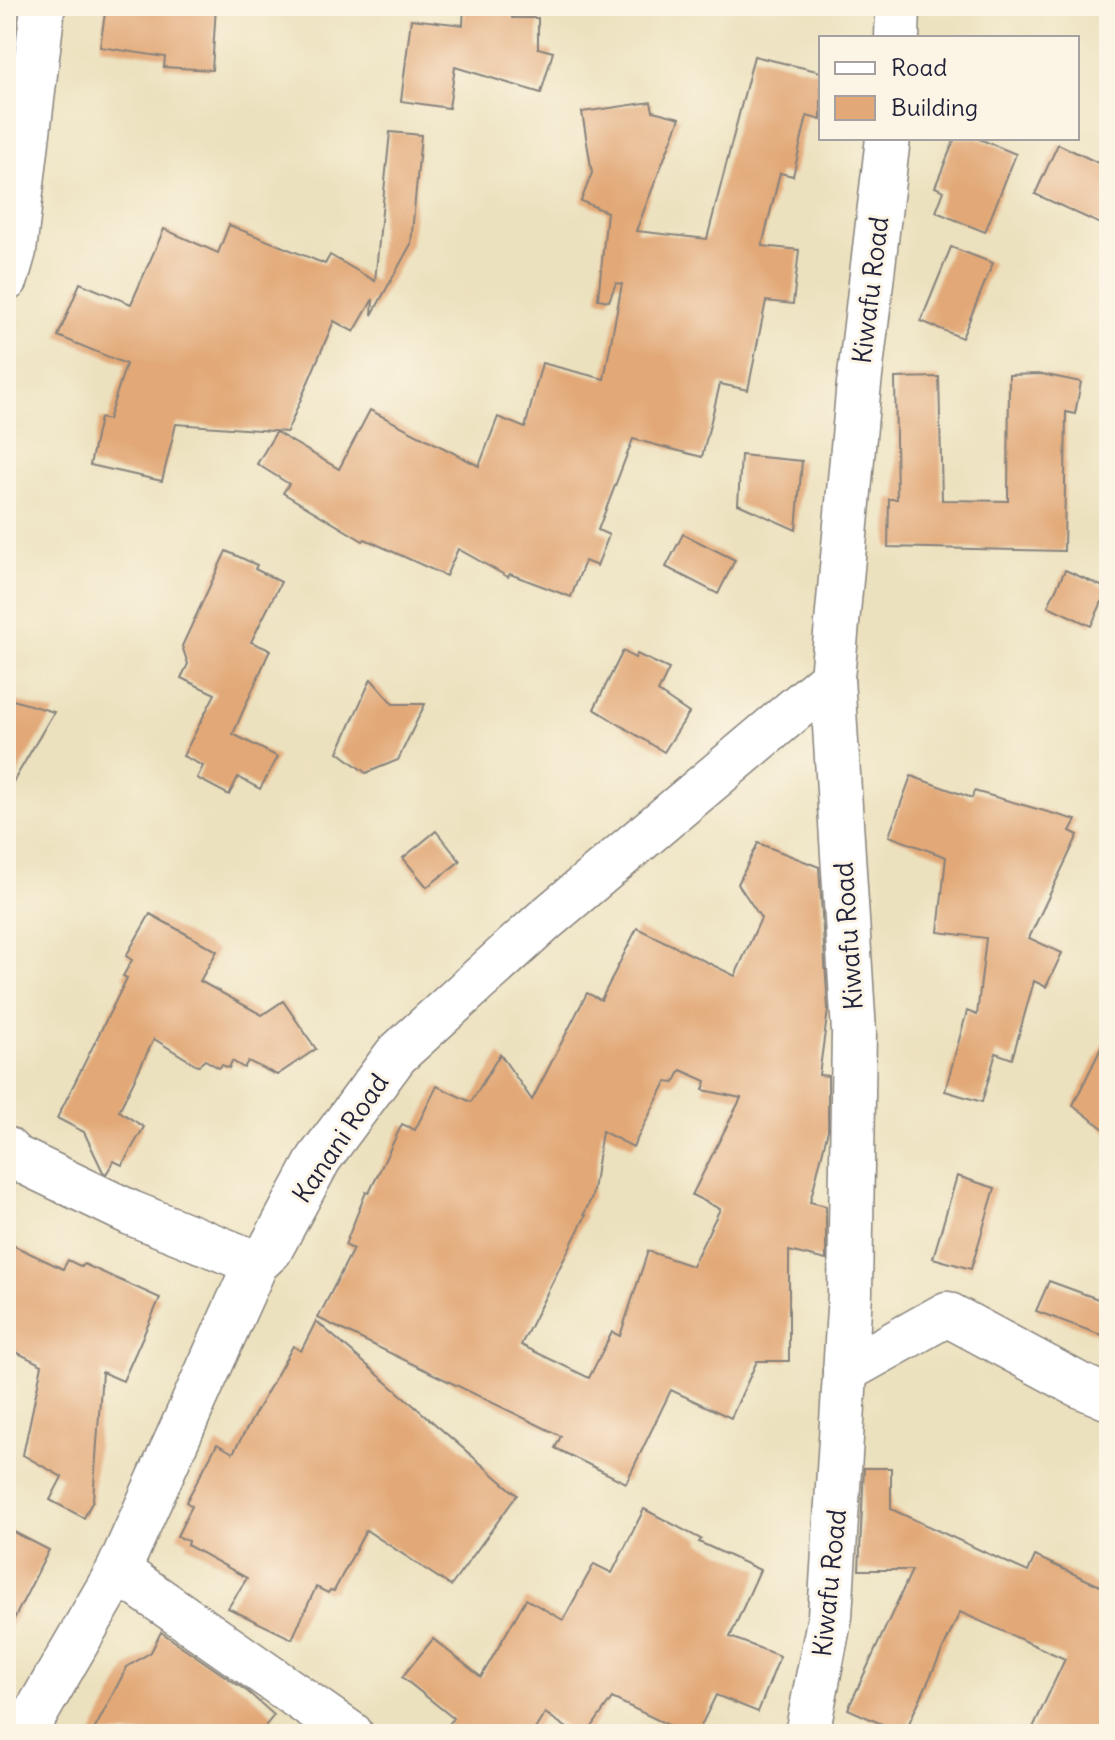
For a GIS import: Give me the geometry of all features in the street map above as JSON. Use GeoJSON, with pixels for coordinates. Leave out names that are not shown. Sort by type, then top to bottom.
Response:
{"type":"FeatureCollection","features":[{"type":"Feature","properties":{"kind":"street"},"geometry":{"type":"LineString","coordinates":[[6,279],[14,251],[43,6]]}},
{"type":"Feature","properties":{"kind":"street"},"geometry":{"type":"LineString","coordinates":[[897,36],[898,6]]}},
{"type":"Feature","properties":{"kind":"street","name":"Kiwafu Road"},"geometry":{"type":"LineString","coordinates":[[807,1734],[830,1616],[850,1293],[854,1032],[832,678],[858,393],[888,140]]}},
{"type":"Feature","properties":{"kind":"street","name":"Kanani Road"},"geometry":{"type":"LineString","coordinates":[[24,1734],[118,1571],[256,1263],[270,1250],[319,1159],[396,1055],[545,920],[832,678]]}},
{"type":"Feature","properties":{"kind":"street"},"geometry":{"type":"LineString","coordinates":[[6,1149],[14,1157],[131,1213],[256,1263]]}},
{"type":"Feature","properties":{"kind":"street"},"geometry":{"type":"LineString","coordinates":[[845,1371],[947,1314],[1109,1398]]}},
{"type":"Feature","properties":{"kind":"street"},"geometry":{"type":"LineString","coordinates":[[118,1571],[351,1734]]}},
{"type":"Feature","properties":{"kind":"building"},"geometry":{"type":"Polygon","coordinates":[[[106,6],[216,6],[212,70],[164,67],[165,57],[100,47],[106,6]]]}},
{"type":"Feature","properties":{"kind":"building"},"geometry":{"type":"Polygon","coordinates":[[[464,6],[513,6],[512,18],[538,18],[538,48],[553,52],[541,93],[455,67],[449,108],[401,101],[411,19],[463,25],[464,6]]]}},
{"type":"Feature","properties":{"kind":"building"},"geometry":{"type":"Polygon","coordinates":[[[754,56],[819,72],[819,119],[807,116],[793,176],[780,173],[762,246],[799,250],[793,304],[766,301],[748,390],[720,384],[702,457],[633,439],[598,530],[609,535],[597,566],[585,561],[571,597],[510,574],[508,577],[458,549],[446,576],[365,539],[363,541],[283,493],[289,484],[257,464],[276,432],[339,469],[370,410],[479,466],[498,417],[525,428],[542,363],[604,379],[622,284],[616,283],[609,301],[598,299],[607,212],[581,201],[592,173],[582,112],[651,102],[653,111],[680,118],[636,231],[707,239],[754,56]]]}},
{"type":"Feature","properties":{"kind":"building"},"geometry":{"type":"Polygon","coordinates":[[[390,132],[421,135],[411,244],[372,315],[373,299],[354,332],[334,321],[287,432],[176,424],[162,481],[90,465],[100,418],[108,420],[126,364],[58,336],[80,283],[131,304],[164,229],[218,253],[229,225],[325,264],[330,255],[375,281],[390,132]]]}},
{"type":"Feature","properties":{"kind":"building"},"geometry":{"type":"Polygon","coordinates":[[[954,140],[982,140],[1016,154],[985,232],[936,212],[944,191],[935,187],[954,140]]]}},
{"type":"Feature","properties":{"kind":"building"},"geometry":{"type":"Polygon","coordinates":[[[1058,144],[1109,168],[1109,228],[1035,194],[1058,144]]]}},
{"type":"Feature","properties":{"kind":"building"},"geometry":{"type":"Polygon","coordinates":[[[951,247],[993,263],[962,338],[921,321],[951,247]]]}},
{"type":"Feature","properties":{"kind":"building"},"geometry":{"type":"Polygon","coordinates":[[[1042,374],[1081,382],[1075,414],[1066,412],[1064,551],[888,547],[889,499],[897,499],[895,378],[939,377],[942,500],[1008,501],[1009,375],[1042,374]]]}},
{"type":"Feature","properties":{"kind":"building"},"geometry":{"type":"Polygon","coordinates":[[[741,455],[802,461],[796,530],[738,504],[741,455]]]}},
{"type":"Feature","properties":{"kind":"building"},"geometry":{"type":"Polygon","coordinates":[[[683,534],[735,560],[718,594],[666,567],[683,534]]]}},
{"type":"Feature","properties":{"kind":"building"},"geometry":{"type":"Polygon","coordinates":[[[226,551],[257,565],[255,569],[281,582],[251,642],[270,650],[233,734],[278,757],[260,789],[238,777],[229,795],[197,778],[203,766],[183,756],[215,694],[181,678],[188,664],[182,646],[226,551]]]}},
{"type":"Feature","properties":{"kind":"building"},"geometry":{"type":"Polygon","coordinates":[[[1065,570],[1108,589],[1091,626],[1048,606],[1065,570]]]}},
{"type":"Feature","properties":{"kind":"building"},"geometry":{"type":"Polygon","coordinates":[[[623,651],[669,669],[658,692],[689,713],[664,752],[594,709],[623,651]]]}},
{"type":"Feature","properties":{"kind":"building"},"geometry":{"type":"Polygon","coordinates":[[[371,679],[393,704],[425,704],[398,760],[366,773],[338,752],[371,679]]]}},
{"type":"Feature","properties":{"kind":"building"},"geometry":{"type":"Polygon","coordinates":[[[6,698],[54,712],[6,794],[6,698]]]}},
{"type":"Feature","properties":{"kind":"building"},"geometry":{"type":"Polygon","coordinates":[[[911,776],[972,798],[974,791],[1076,820],[1070,831],[1078,835],[1029,938],[1062,953],[1046,987],[1034,981],[1012,1059],[996,1053],[982,1102],[945,1091],[967,1011],[977,1015],[986,938],[938,932],[946,857],[889,836],[911,776]]]}},
{"type":"Feature","properties":{"kind":"building"},"geometry":{"type":"Polygon","coordinates":[[[436,831],[460,861],[427,887],[403,858],[436,831]]]}},
{"type":"Feature","properties":{"kind":"building"},"geometry":{"type":"Polygon","coordinates":[[[758,843],[819,867],[828,1010],[819,1075],[828,1076],[828,1130],[810,1202],[826,1206],[826,1260],[789,1251],[789,1361],[757,1361],[731,1418],[671,1390],[626,1483],[555,1448],[561,1436],[318,1318],[353,1249],[345,1245],[366,1192],[369,1193],[402,1124],[415,1130],[437,1086],[471,1102],[500,1054],[532,1100],[587,993],[601,1000],[637,928],[735,976],[761,918],[738,884],[758,843]],[[681,1070],[674,1083],[666,1082],[633,1147],[602,1131],[592,1197],[586,1215],[521,1345],[589,1378],[612,1332],[620,1336],[648,1251],[692,1266],[720,1209],[692,1195],[741,1098],[703,1090],[706,1081],[681,1070]]]}},
{"type":"Feature","properties":{"kind":"building"},"geometry":{"type":"Polygon","coordinates":[[[150,914],[217,951],[200,981],[262,1015],[283,1001],[316,1049],[277,1075],[248,1061],[244,1068],[232,1061],[229,1068],[222,1065],[219,1068],[205,1060],[198,1066],[154,1039],[119,1111],[144,1127],[122,1165],[114,1161],[106,1174],[84,1132],[57,1118],[127,978],[123,976],[132,960],[126,956],[150,914]]]}},
{"type":"Feature","properties":{"kind":"building"},"geometry":{"type":"Polygon","coordinates":[[[1109,1032],[1109,1133],[1073,1105],[1109,1032]]]}},
{"type":"Feature","properties":{"kind":"building"},"geometry":{"type":"Polygon","coordinates":[[[957,1176],[995,1188],[971,1269],[933,1258],[957,1176]]]}},
{"type":"Feature","properties":{"kind":"building"},"geometry":{"type":"Polygon","coordinates":[[[6,1242],[63,1269],[68,1260],[82,1267],[84,1264],[160,1298],[123,1381],[102,1372],[93,1500],[84,1518],[50,1500],[62,1477],[23,1455],[42,1365],[6,1347],[6,1242]]]}},
{"type":"Feature","properties":{"kind":"building"},"geometry":{"type":"Polygon","coordinates":[[[1049,1281],[1109,1303],[1109,1338],[1036,1311],[1049,1281]]]}},
{"type":"Feature","properties":{"kind":"building"},"geometry":{"type":"Polygon","coordinates":[[[316,1321],[517,1495],[451,1586],[366,1530],[334,1591],[328,1593],[316,1587],[292,1639],[228,1608],[247,1578],[187,1545],[188,1541],[177,1536],[192,1506],[186,1502],[217,1444],[233,1453],[293,1346],[301,1351],[316,1321]]]}},
{"type":"Feature","properties":{"kind":"building"},"geometry":{"type":"Polygon","coordinates":[[[864,1468],[891,1468],[891,1509],[1028,1572],[1035,1556],[1109,1590],[1109,1714],[1100,1734],[1030,1734],[1065,1659],[960,1612],[904,1734],[848,1709],[912,1570],[859,1570],[864,1468]]]}},
{"type":"Feature","properties":{"kind":"building"},"geometry":{"type":"Polygon","coordinates":[[[644,1509],[701,1539],[699,1542],[760,1570],[730,1637],[780,1656],[758,1712],[716,1695],[697,1734],[687,1734],[612,1698],[587,1734],[576,1734],[545,1713],[532,1734],[443,1734],[453,1718],[402,1677],[433,1639],[481,1677],[526,1599],[563,1620],[594,1564],[612,1573],[644,1509]]]}},
{"type":"Feature","properties":{"kind":"building"},"geometry":{"type":"Polygon","coordinates":[[[6,1528],[49,1550],[6,1635],[6,1528]]]}},
{"type":"Feature","properties":{"kind":"building"},"geometry":{"type":"Polygon","coordinates":[[[161,1632],[248,1692],[274,1715],[259,1734],[92,1734],[127,1667],[151,1652],[161,1632]]]}}]}
